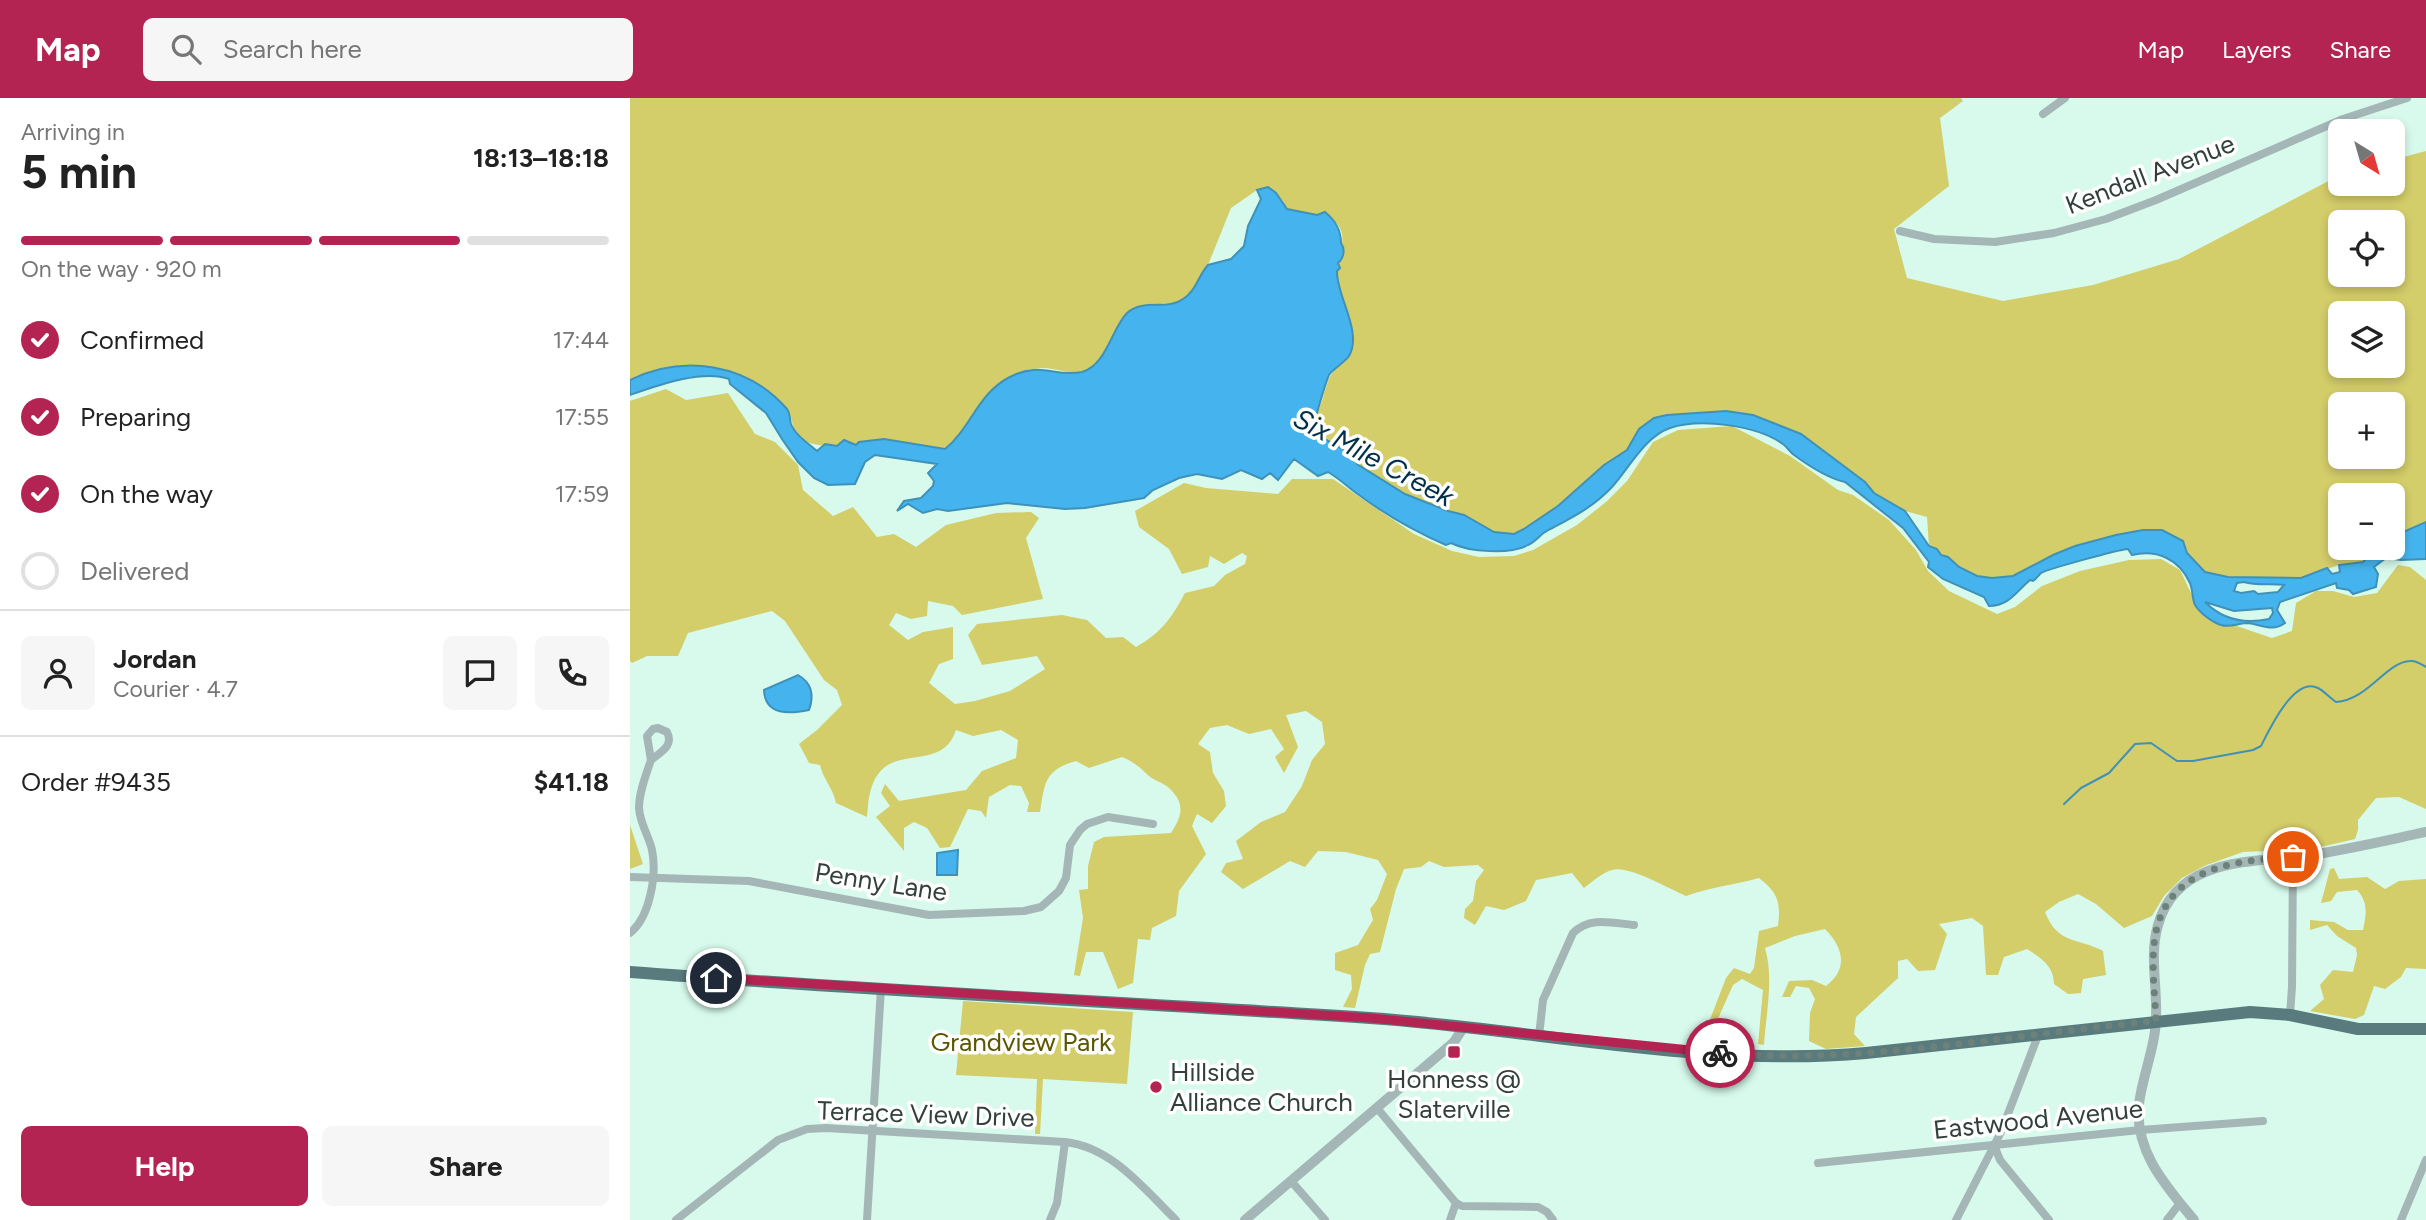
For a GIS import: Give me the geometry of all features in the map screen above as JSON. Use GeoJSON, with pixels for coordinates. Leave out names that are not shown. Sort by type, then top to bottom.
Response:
{"type":"FeatureCollection","features":[{"type":"Feature","properties":{"kind":"highway"},"geometry":{"type":"LineString","coordinates":[[630,972],[1371,1018],[1539,1037],[1741,1055],[1818,1057],[2250,1012],[2290,1015],[2358,1029],[2426,1029]]}},
{"type":"Feature","properties":{"kind":"street"},"geometry":{"type":"LineString","coordinates":[[2043,114],[2065,98]]}},
{"type":"Feature","properties":{"kind":"street","name":"Kendall Avenue"},"geometry":{"type":"LineString","coordinates":[[1900,231],[1934,239],[1995,242],[2054,233],[2106,219],[2143,205],[2343,119],[2407,98]]}},
{"type":"Feature","properties":{"kind":"street"},"geometry":{"type":"LineString","coordinates":[[630,933],[647,911],[652,877],[652,850],[642,826],[639,809],[650,760]]}},
{"type":"Feature","properties":{"kind":"street","name":"Penny Lane"},"geometry":{"type":"LineString","coordinates":[[630,877],[749,880],[929,915],[1024,911],[1041,907],[1059,891],[1066,878],[1070,845],[1087,824],[1108,817],[1153,824]]}},
{"type":"Feature","properties":{"kind":"street"},"geometry":{"type":"LineString","coordinates":[[2194,1220],[2154,1169],[2140,1129],[2139,1102],[2156,1021],[2155,939],[2158,923],[2172,897],[2190,880],[2220,866],[2252,859],[2293,857],[2426,832]]}},
{"type":"Feature","properties":{"kind":"street"},"geometry":{"type":"LineString","coordinates":[[2290,1015],[2293,857]]}},
{"type":"Feature","properties":{"kind":"street"},"geometry":{"type":"LineString","coordinates":[[1539,1037],[1543,1000],[1573,933],[1591,922],[1634,925]]}},
{"type":"Feature","properties":{"kind":"street"},"geometry":{"type":"LineString","coordinates":[[867,1220],[881,988]]}},
{"type":"Feature","properties":{"kind":"street"},"geometry":{"type":"LineString","coordinates":[[1245,1220],[1454,1042],[1463,1028]]}},
{"type":"Feature","properties":{"kind":"street"},"geometry":{"type":"LineString","coordinates":[[1956,1220],[1994,1144],[2039,1033]]}},
{"type":"Feature","properties":{"kind":"street"},"geometry":{"type":"LineString","coordinates":[[1377,1108],[1456,1203],[1461,1206],[1538,1207],[1547,1212],[1553,1220]]}},
{"type":"Feature","properties":{"kind":"street","name":"Eastwood Avenue"},"geometry":{"type":"LineString","coordinates":[[1818,1163],[2140,1129],[2263,1121]]}},
{"type":"Feature","properties":{"kind":"street","name":"Terrace View Drive"},"geometry":{"type":"LineString","coordinates":[[677,1220],[773,1143],[792,1133],[826,1128],[1065,1142],[1090,1147],[1107,1156],[1176,1220]]}},
{"type":"Feature","properties":{"kind":"street"},"geometry":{"type":"LineString","coordinates":[[1049,1220],[1057,1203],[1065,1142]]}},
{"type":"Feature","properties":{"kind":"street"},"geometry":{"type":"LineString","coordinates":[[1994,1144],[2000,1160],[2049,1220]]}},
{"type":"Feature","properties":{"kind":"street"},"geometry":{"type":"LineString","coordinates":[[2401,1220],[2426,1160]]}},
{"type":"Feature","properties":{"kind":"street"},"geometry":{"type":"LineString","coordinates":[[1291,1181],[1325,1220]]}},
{"type":"Feature","properties":{"kind":"street"},"geometry":{"type":"LineString","coordinates":[[1450,1220],[1456,1203]]}},
{"type":"Feature","properties":{"kind":"street"},"geometry":{"type":"LineString","coordinates":[[2167,1220],[2180,1203]]}},
{"type":"Feature","properties":{"kind":"green space"},"geometry":{"type":"Polygon","coordinates":[[[630,98],[1961,98],[1963,101],[1940,118],[1949,186],[1894,229],[1907,278],[2003,301],[2093,285],[2179,259],[2328,181],[2328,196],[2405,196],[2405,157],[2426,151],[2426,522],[2405,531],[2405,483],[2328,483],[2328,560],[2365,560],[2339,565],[2301,578],[2228,577],[2205,572],[2187,553],[2183,541],[2162,530],[2116,535],[2075,546],[2013,576],[1977,576],[1959,567],[1948,557],[1941,556],[1934,547],[1929,546],[1927,517],[1905,511],[1874,493],[1865,482],[1822,449],[1726,411],[1654,418],[1627,450],[1604,465],[1558,506],[1514,534],[1494,532],[1464,515],[1448,512],[1405,494],[1356,464],[1354,456],[1320,436],[1316,416],[1327,383],[1334,371],[1349,356],[1352,326],[1337,272],[1342,234],[1337,224],[1325,212],[1317,215],[1287,209],[1283,201],[1268,187],[1257,190],[1231,208],[1208,265],[1185,299],[1174,304],[1164,303],[1126,314],[1102,357],[1086,371],[1039,368],[1008,378],[989,393],[954,441],[945,449],[913,443],[856,445],[851,442],[827,446],[809,443],[799,436],[789,413],[770,394],[733,373],[692,366],[650,372],[630,380],[630,98]]]}},
{"type":"Feature","properties":{"kind":"green space"},"geometry":{"type":"Polygon","coordinates":[[[666,389],[686,400],[728,393],[755,434],[775,442],[798,465],[803,490],[833,516],[853,507],[877,537],[894,534],[916,547],[946,525],[996,513],[1031,512],[1039,518],[1026,538],[1043,599],[962,615],[953,606],[928,601],[927,616],[911,619],[896,613],[889,625],[908,640],[923,632],[953,627],[953,659],[939,664],[929,683],[955,704],[1010,691],[1045,669],[1037,656],[982,665],[968,635],[977,624],[1062,615],[1087,620],[1106,638],[1123,637],[1136,647],[1165,624],[1185,593],[1214,586],[1225,575],[1245,564],[1247,556],[1242,553],[1224,564],[1210,556],[1208,567],[1182,574],[1169,549],[1139,527],[1135,511],[1184,483],[1206,488],[1278,494],[1292,479],[1333,479],[1414,534],[1452,551],[1479,557],[1514,556],[1533,550],[1577,525],[1606,502],[1627,481],[1653,442],[1678,430],[1732,426],[1790,456],[1838,490],[1853,495],[1889,520],[1916,550],[1928,571],[1949,591],[1997,614],[2015,607],[2042,586],[2080,571],[2129,560],[2161,559],[2180,570],[2191,593],[2213,618],[2272,638],[2292,631],[2296,603],[2316,591],[2333,591],[2354,597],[2377,593],[2398,565],[2410,567],[2426,580],[2426,809],[2399,797],[2376,798],[2358,820],[2355,839],[2312,849],[2243,852],[2204,866],[2182,878],[2164,896],[2152,916],[2124,928],[2096,904],[2078,894],[2059,902],[2045,912],[2056,930],[2069,939],[2103,951],[2106,975],[2083,979],[2081,993],[2068,994],[2054,984],[2049,967],[2027,949],[2004,957],[1998,975],[1986,975],[1983,926],[1972,918],[1939,924],[1947,934],[1935,970],[1918,971],[1907,959],[1898,961],[1898,978],[1856,1017],[1854,1034],[1865,1046],[1826,1049],[1809,1041],[1810,1013],[1815,999],[1809,988],[1796,986],[1790,997],[1782,997],[1789,981],[1812,980],[1826,986],[1838,972],[1841,958],[1836,943],[1825,929],[1795,936],[1765,948],[1769,984],[1764,1045],[1758,1044],[1763,990],[1742,979],[1733,985],[1708,1041],[1702,1040],[1726,978],[1734,968],[1750,974],[1754,968],[1759,931],[1778,926],[1777,899],[1759,878],[1686,896],[1619,869],[1608,871],[1584,888],[1572,873],[1536,880],[1526,901],[1504,910],[1486,906],[1475,925],[1464,918],[1465,909],[1473,901],[1476,881],[1484,870],[1478,865],[1444,867],[1429,861],[1421,867],[1404,869],[1396,889],[1380,952],[1370,954],[1365,965],[1355,1008],[1343,1007],[1352,989],[1351,975],[1335,970],[1335,953],[1358,945],[1373,920],[1370,909],[1377,900],[1387,874],[1378,860],[1346,852],[1318,851],[1305,867],[1290,861],[1243,889],[1221,872],[1226,863],[1243,859],[1236,841],[1261,822],[1285,812],[1302,786],[1312,760],[1325,744],[1322,722],[1306,711],[1286,715],[1298,747],[1284,773],[1275,757],[1284,749],[1271,729],[1249,734],[1227,725],[1210,728],[1198,744],[1210,752],[1213,773],[1224,791],[1226,806],[1212,823],[1197,814],[1192,826],[1206,854],[1179,891],[1176,916],[1152,928],[1150,940],[1138,939],[1133,983],[1118,989],[1103,952],[1086,952],[1080,976],[1074,975],[1083,918],[1079,890],[1088,889],[1088,866],[1094,842],[1104,837],[1171,833],[1180,816],[1178,799],[1169,788],[1151,778],[1134,763],[1122,757],[1089,768],[1076,761],[1065,765],[1048,779],[1040,812],[1027,812],[1029,803],[1021,786],[1010,785],[989,797],[986,818],[981,811],[968,809],[950,847],[940,848],[927,828],[914,822],[904,828],[904,851],[876,817],[890,806],[881,793],[885,784],[899,801],[966,790],[982,771],[1016,758],[1018,740],[1001,730],[973,736],[956,730],[949,744],[938,751],[901,760],[888,765],[878,774],[870,792],[867,817],[836,803],[820,765],[809,763],[799,744],[842,705],[837,690],[824,680],[785,621],[772,611],[688,633],[678,656],[647,656],[632,663],[630,661],[630,401],[666,389]]]}},
{"type":"Feature","properties":{"kind":"green space"},"geometry":{"type":"Polygon","coordinates":[[[630,825],[643,864],[630,869],[630,825]]]}},
{"type":"Feature","properties":{"kind":"green space"},"geometry":{"type":"Polygon","coordinates":[[[2334,868],[2339,879],[2367,877],[2385,889],[2399,881],[2426,879],[2426,969],[2406,968],[2401,977],[2385,989],[2374,986],[2364,1015],[2355,1019],[2310,1011],[2324,999],[2320,985],[2333,970],[2353,972],[2357,955],[2356,948],[2337,936],[2327,925],[2310,930],[2310,920],[2334,922],[2348,930],[2363,930],[2365,919],[2365,904],[2357,890],[2337,892],[2331,901],[2321,903],[2330,869],[2334,868]]]}},
{"type":"Feature","properties":{"kind":"green space","name":"Grandview Park"},"geometry":{"type":"Polygon","coordinates":[[[963,1001],[1133,1012],[1127,1084],[1043,1079],[1040,1134],[1035,1134],[1037,1079],[956,1075],[963,1001]]]}},
{"type":"Feature","properties":{"kind":"water"},"geometry":{"type":"Polygon","coordinates":[[[1268,187],[1276,193],[1287,209],[1317,215],[1325,212],[1335,222],[1343,246],[1344,251],[1338,263],[1340,268],[1337,271],[1351,325],[1352,346],[1349,356],[1328,378],[1315,420],[1315,424],[1322,431],[1320,436],[1354,456],[1357,464],[1405,494],[1464,515],[1494,532],[1514,534],[1558,506],[1604,465],[1627,450],[1639,429],[1654,418],[1726,411],[1753,415],[1801,434],[1865,482],[1874,493],[1905,511],[1929,546],[1977,576],[2013,576],[2075,546],[2143,530],[2162,530],[2183,541],[2187,553],[2205,572],[2228,577],[2301,578],[2327,568],[2332,574],[2340,572],[2339,565],[2383,560],[2374,567],[2378,574],[2376,587],[2353,594],[2349,590],[2337,588],[2336,583],[2280,602],[2277,610],[2285,623],[2281,626],[2267,627],[2248,623],[2224,626],[2214,622],[2195,605],[2190,583],[2173,562],[2150,553],[2132,555],[2128,549],[2041,573],[2007,601],[1989,606],[1984,597],[1943,579],[1928,567],[1929,562],[1903,528],[1845,482],[1812,467],[1772,437],[1728,425],[1682,425],[1661,432],[1644,446],[1611,488],[1596,502],[1530,544],[1511,550],[1490,551],[1468,549],[1451,543],[1446,545],[1390,516],[1328,472],[1318,476],[1294,459],[1278,480],[1270,473],[1262,479],[1241,470],[1222,479],[1197,474],[1179,478],[1153,490],[1144,498],[1085,508],[1065,509],[1007,503],[948,511],[937,509],[923,513],[908,504],[897,511],[904,501],[921,498],[933,486],[934,481],[928,473],[937,464],[875,455],[865,462],[855,484],[828,485],[814,478],[798,462],[766,413],[730,384],[729,379],[718,376],[693,377],[630,395],[630,380],[650,372],[671,367],[713,368],[753,381],[771,393],[788,411],[795,432],[817,451],[825,444],[837,446],[844,440],[856,445],[859,442],[884,439],[945,449],[961,432],[981,402],[1008,378],[1030,370],[1082,372],[1103,355],[1127,313],[1141,306],[1170,304],[1187,296],[1208,265],[1231,259],[1244,246],[1248,226],[1261,199],[1257,190],[1268,187]],[[2237,583],[2234,591],[2254,591],[2258,594],[2278,592],[2284,585],[2237,583]],[[2205,602],[2227,617],[2243,621],[2269,619],[2273,613],[2272,608],[2234,611],[2205,602]]]}},
{"type":"Feature","properties":{"kind":"water"},"geometry":{"type":"Polygon","coordinates":[[[2426,522],[2426,559],[2405,560],[2405,531],[2426,522]]]}},
{"type":"Feature","properties":{"kind":"water"},"geometry":{"type":"Polygon","coordinates":[[[798,675],[811,690],[809,710],[787,712],[769,705],[764,690],[798,675]]]}},
{"type":"Feature","properties":{"kind":"water"},"geometry":{"type":"Polygon","coordinates":[[[958,850],[957,875],[937,875],[937,853],[958,850]]]}},
{"type":"Feature","properties":{"kind":"waterway"},"geometry":{"type":"LineString","coordinates":[[2064,804],[2081,788],[2109,773],[2135,744],[2151,743],[2177,761],[2193,761],[2253,750],[2261,746],[2283,706],[2300,690],[2309,686],[2318,688],[2336,702],[2347,700],[2401,663],[2414,661],[2426,667]]}},
{"type":"Feature","properties":{"kind":"way so far"},"geometry":{"type":"LineString","coordinates":[[1720,1053],[1818,1057],[2156,1021],[2155,939],[2158,923],[2172,897],[2190,880],[2220,866],[2252,859],[2293,857]]}},
{"type":"Feature","properties":{"kind":"place","name":"Honness @ Slaterville"},"geometry":{"type":"Point","coordinates":[1454,1052]}},
{"type":"Feature","properties":{"kind":"place","name":"Hillside Alliance Church"},"geometry":{"type":"Point","coordinates":[1156,1087]}},
{"type":"Feature","properties":{"kind":"route"},"geometry":{"type":"LineString","coordinates":[[716,978],[1371,1018],[1539,1037],[1720,1053]]}},
{"type":"Feature","properties":{"kind":"water label","name":"Six Mile Creek"},"geometry":{"type":"Point","coordinates":[1374,457]}}]}
